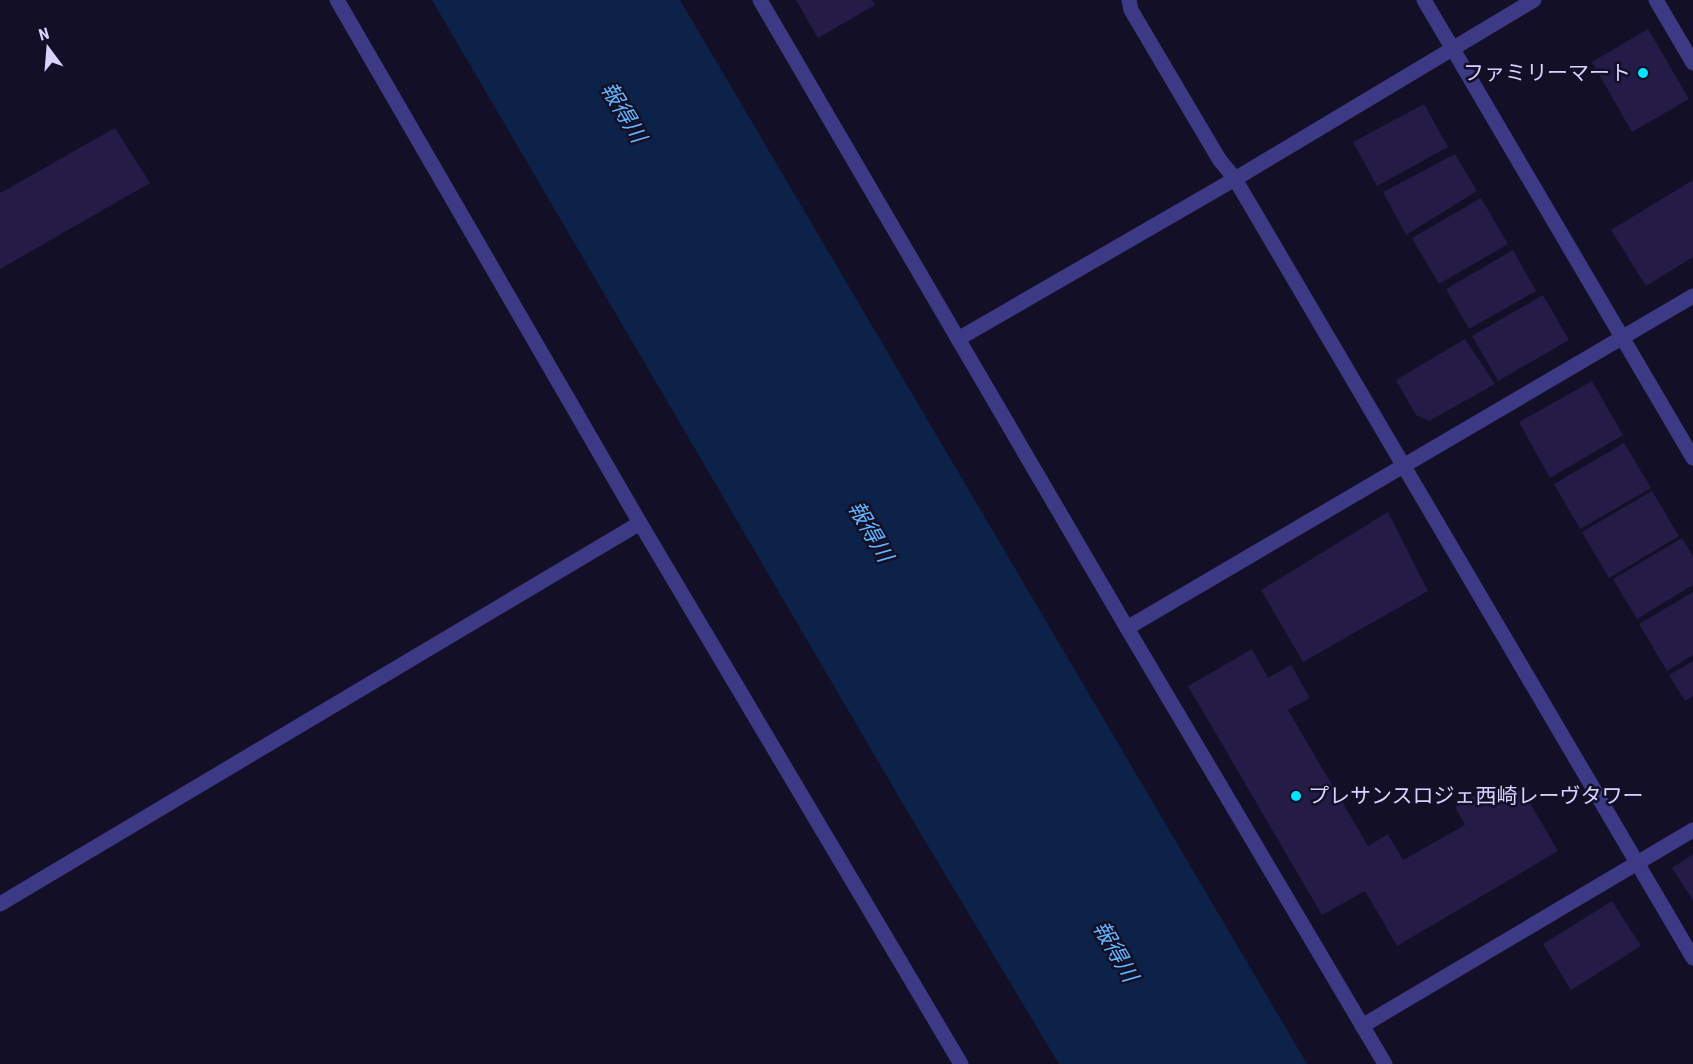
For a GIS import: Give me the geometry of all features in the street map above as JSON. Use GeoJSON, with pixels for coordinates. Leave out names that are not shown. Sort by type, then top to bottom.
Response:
{"type":"FeatureCollection","features":[{"type":"Feature","properties":{"kind":"street"},"geometry":{"type":"LineString","coordinates":[[337,0],[640,523],[961,1064]]}},
{"type":"Feature","properties":{"kind":"street"},"geometry":{"type":"LineString","coordinates":[[760,0],[1385,1064]]}},
{"type":"Feature","properties":{"kind":"street"},"geometry":{"type":"LineString","coordinates":[[1129,0],[1131,10],[1219,159],[1235,178],[1693,958]]}},
{"type":"Feature","properties":{"kind":"street"},"geometry":{"type":"LineString","coordinates":[[1424,0],[1693,458]]}},
{"type":"Feature","properties":{"kind":"street"},"geometry":{"type":"LineString","coordinates":[[958,339],[1534,0]]}},
{"type":"Feature","properties":{"kind":"street"},"geometry":{"type":"LineString","coordinates":[[1656,0],[1693,63]]}},
{"type":"Feature","properties":{"kind":"street"},"geometry":{"type":"LineString","coordinates":[[1127,628],[1693,296]]}},
{"type":"Feature","properties":{"kind":"street"},"geometry":{"type":"LineString","coordinates":[[0,904],[640,523]]}},
{"type":"Feature","properties":{"kind":"street"},"geometry":{"type":"LineString","coordinates":[[1362,1026],[1693,830]]}},
{"type":"Feature","properties":{"kind":"water","name":"報得川"},"geometry":{"type":"Polygon","coordinates":[[[432,0],[680,0],[1307,1064],[1059,1064],[909,814],[432,0]]]}},
{"type":"Feature","properties":{"kind":"building"},"geometry":{"type":"Polygon","coordinates":[[[796,0],[872,0],[875,5],[818,38],[796,0]]]}},
{"type":"Feature","properties":{"kind":"building"},"geometry":{"type":"Polygon","coordinates":[[[1648,29],[1689,99],[1632,132],[1592,62],[1648,29]]]}},
{"type":"Feature","properties":{"kind":"building"},"geometry":{"type":"Polygon","coordinates":[[[1424,104],[1448,147],[1377,186],[1353,142],[1424,104]]]}},
{"type":"Feature","properties":{"kind":"building"},"geometry":{"type":"Polygon","coordinates":[[[115,128],[150,183],[0,269],[0,193],[115,128]]]}},
{"type":"Feature","properties":{"kind":"building"},"geometry":{"type":"Polygon","coordinates":[[[1455,154],[1477,191],[1406,235],[1383,192],[1455,154]]]}},
{"type":"Feature","properties":{"kind":"building"},"geometry":{"type":"Polygon","coordinates":[[[1693,180],[1693,257],[1646,286],[1611,230],[1693,180]]]}},
{"type":"Feature","properties":{"kind":"building"},"geometry":{"type":"Polygon","coordinates":[[[1481,198],[1508,244],[1439,284],[1412,238],[1481,198]]]}},
{"type":"Feature","properties":{"kind":"building"},"geometry":{"type":"Polygon","coordinates":[[[1513,250],[1536,291],[1469,329],[1446,289],[1513,250]]]}},
{"type":"Feature","properties":{"kind":"building"},"geometry":{"type":"Polygon","coordinates":[[[1543,295],[1569,340],[1498,381],[1472,336],[1543,295]]]}},
{"type":"Feature","properties":{"kind":"building"},"geometry":{"type":"Polygon","coordinates":[[[1465,339],[1495,384],[1429,421],[1416,415],[1396,380],[1465,339]]]}},
{"type":"Feature","properties":{"kind":"building"},"geometry":{"type":"Polygon","coordinates":[[[1592,381],[1623,435],[1550,478],[1519,422],[1592,381]]]}},
{"type":"Feature","properties":{"kind":"building"},"geometry":{"type":"Polygon","coordinates":[[[1624,443],[1651,488],[1580,529],[1554,484],[1624,443]]]}},
{"type":"Feature","properties":{"kind":"building"},"geometry":{"type":"Polygon","coordinates":[[[1652,491],[1679,536],[1609,578],[1582,532],[1652,491]]]}},
{"type":"Feature","properties":{"kind":"building"},"geometry":{"type":"Polygon","coordinates":[[[1388,512],[1428,591],[1303,662],[1261,590],[1388,512]]]}},
{"type":"Feature","properties":{"kind":"building"},"geometry":{"type":"Polygon","coordinates":[[[1682,538],[1693,556],[1693,585],[1637,619],[1613,579],[1682,538]]]}},
{"type":"Feature","properties":{"kind":"building"},"geometry":{"type":"Polygon","coordinates":[[[1693,592],[1693,655],[1667,671],[1639,624],[1693,592]]]}},
{"type":"Feature","properties":{"kind":"building","name":"プレサンスロジェ西崎レーヴタワー"},"geometry":{"type":"Polygon","coordinates":[[[1252,649],[1268,678],[1291,665],[1310,698],[1288,710],[1368,846],[1388,834],[1403,860],[1465,825],[1455,807],[1488,788],[1497,804],[1522,789],[1558,851],[1397,946],[1365,891],[1322,915],[1188,686],[1252,649]]]}},
{"type":"Feature","properties":{"kind":"building"},"geometry":{"type":"Polygon","coordinates":[[[1693,661],[1693,696],[1685,701],[1669,675],[1693,661]]]}},
{"type":"Feature","properties":{"kind":"building"},"geometry":{"type":"Polygon","coordinates":[[[1693,854],[1693,900],[1672,868],[1693,854]]]}},
{"type":"Feature","properties":{"kind":"building"},"geometry":{"type":"Polygon","coordinates":[[[1612,901],[1641,946],[1571,990],[1543,944],[1612,901]]]}},
{"type":"Feature","properties":{"kind":"place","name":"ファミリーマート"},"geometry":{"type":"Point","coordinates":[1643,73]}},
{"type":"Feature","properties":{"kind":"place","name":"プレサンスロジェ西崎レーヴタワー"},"geometry":{"type":"Point","coordinates":[1296,796]}}]}
